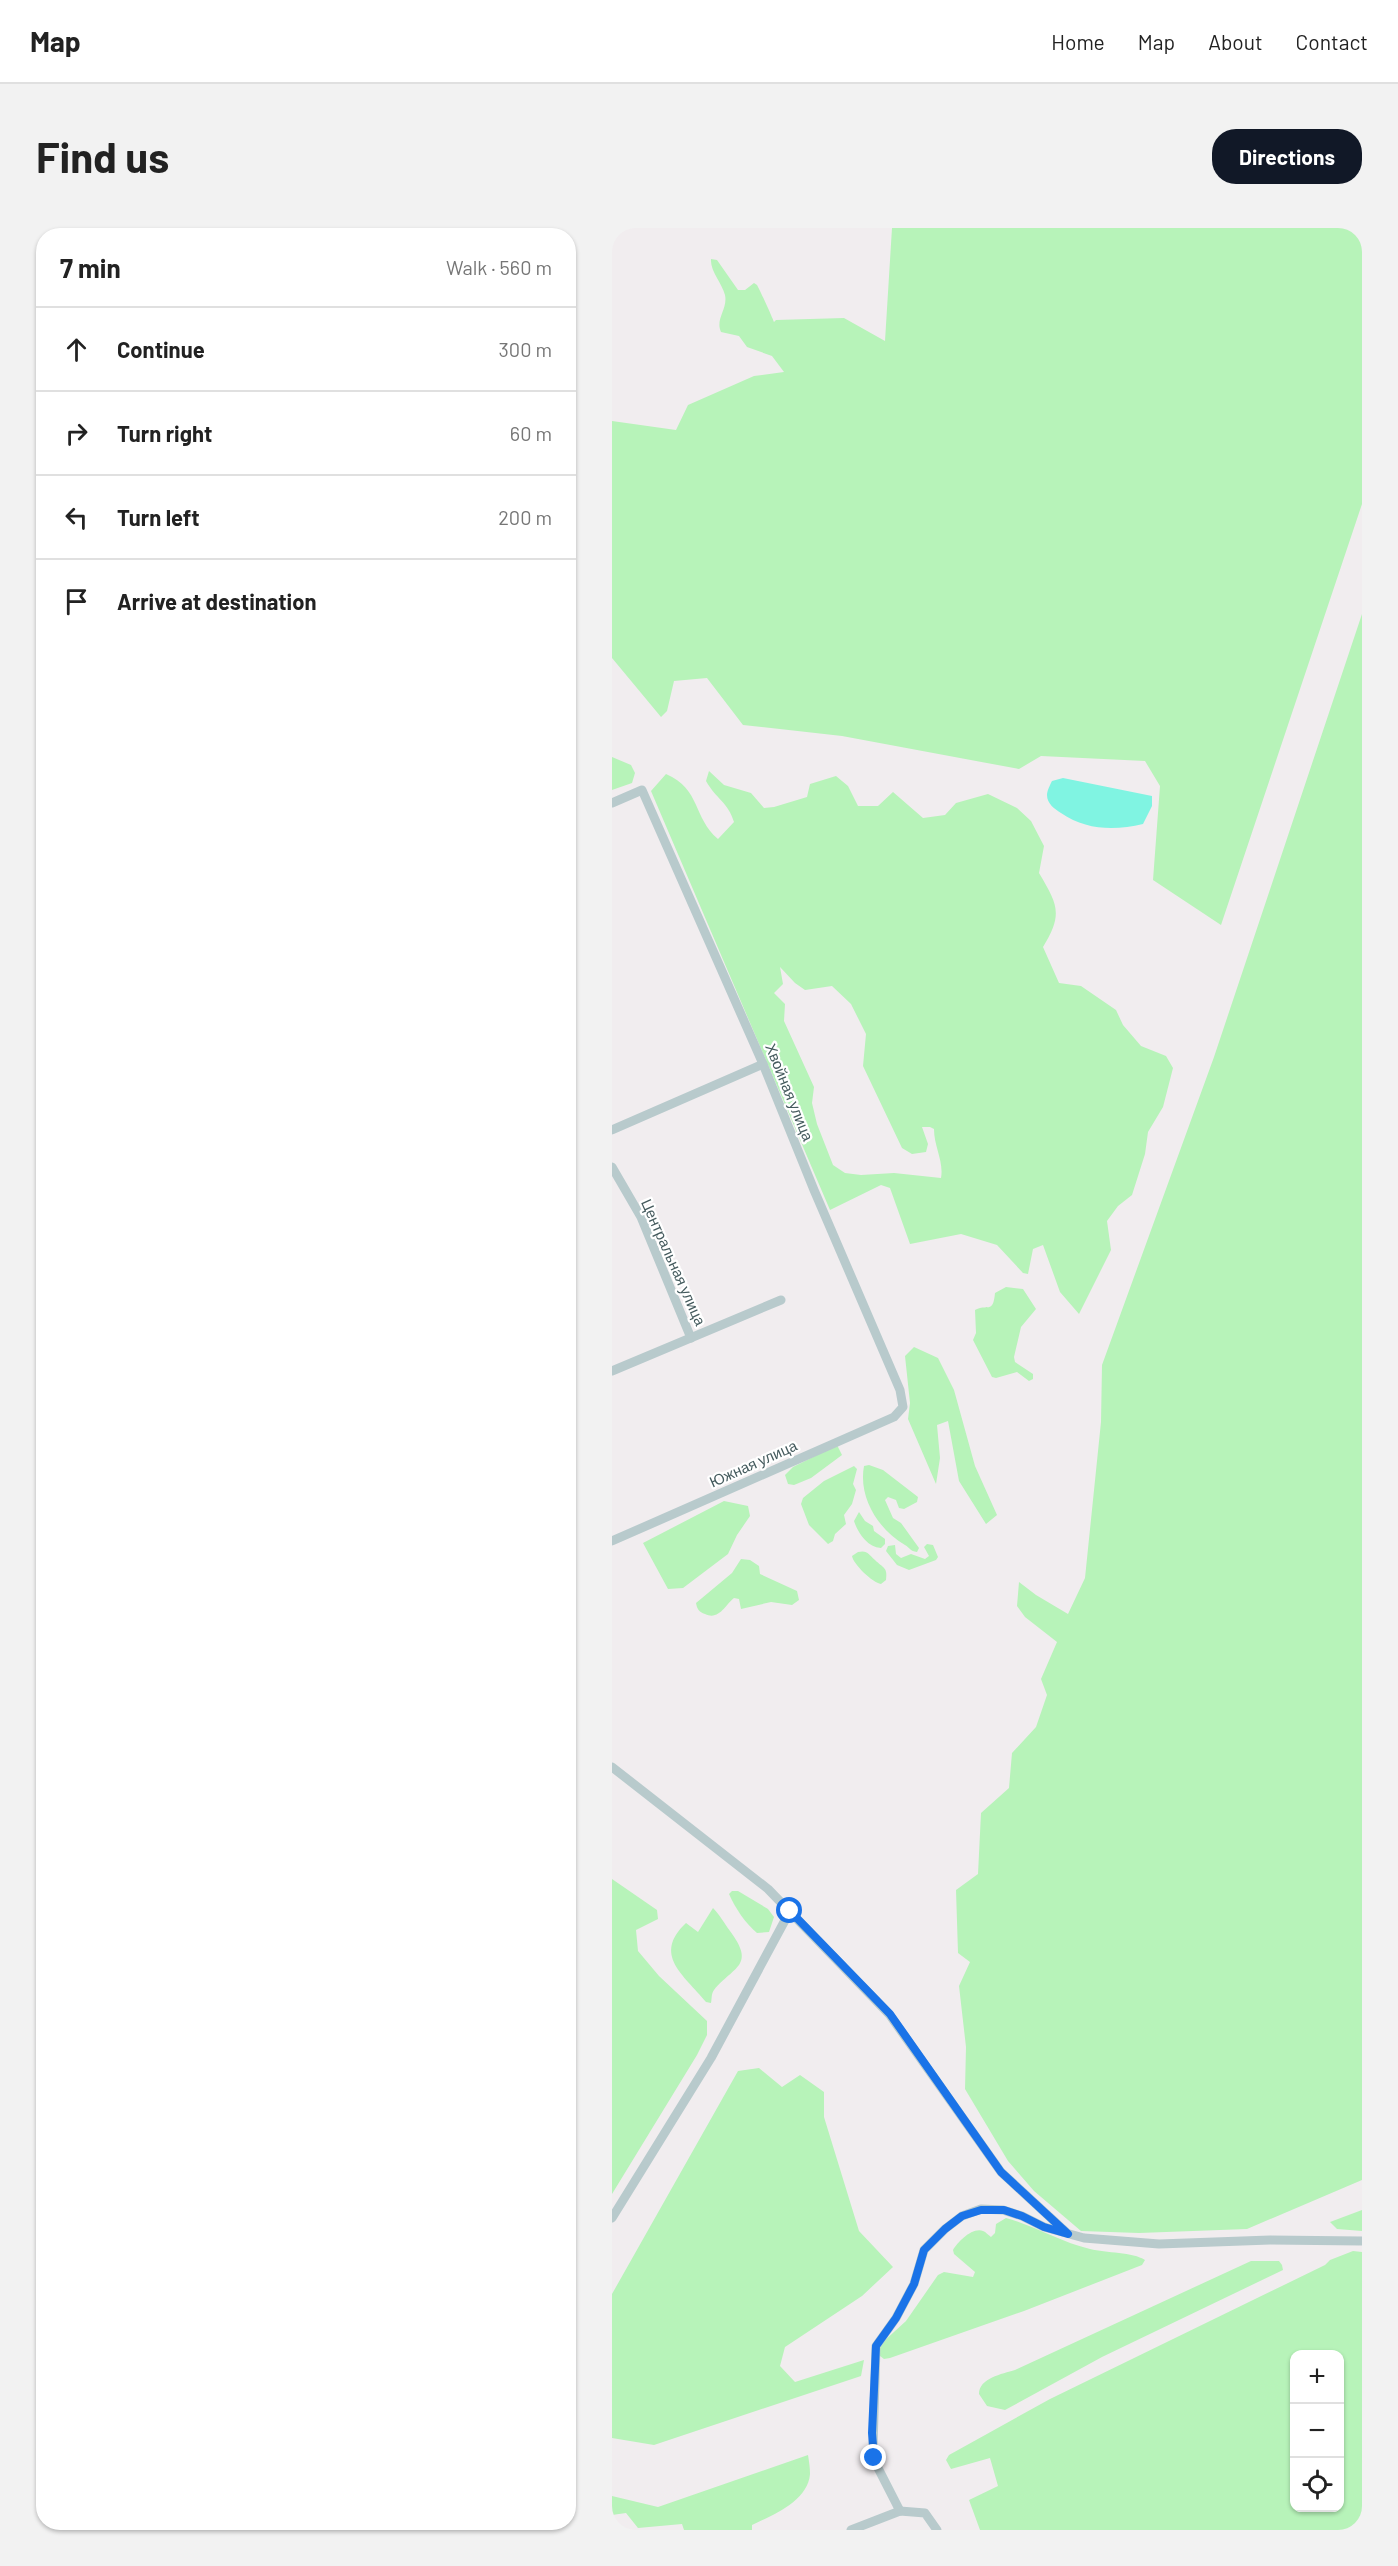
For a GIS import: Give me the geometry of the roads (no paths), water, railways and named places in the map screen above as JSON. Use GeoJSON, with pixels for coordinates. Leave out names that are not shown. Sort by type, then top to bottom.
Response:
{"type":"FeatureCollection","features":[{"type":"Feature","properties":{"kind":"street","name":"Хвойная улица"},"geometry":{"type":"LineString","coordinates":[[612,803],[642,789],[763,1065],[900,1390],[903,1407]]}},
{"type":"Feature","properties":{"kind":"street"},"geometry":{"type":"LineString","coordinates":[[612,1130],[763,1065]]}},
{"type":"Feature","properties":{"kind":"street","name":"Центральная улица"},"geometry":{"type":"LineString","coordinates":[[612,1167],[641,1217],[691,1338]]}},
{"type":"Feature","properties":{"kind":"street"},"geometry":{"type":"LineString","coordinates":[[612,1371],[781,1300]]}},
{"type":"Feature","properties":{"kind":"street","name":"Южная улица"},"geometry":{"type":"LineString","coordinates":[[612,1541],[894,1417],[903,1407]]}},
{"type":"Feature","properties":{"kind":"street"},"geometry":{"type":"LineString","coordinates":[[612,1767],[768,1889],[790,1911],[890,2014],[1001,2172],[1068,2234]]}},
{"type":"Feature","properties":{"kind":"street"},"geometry":{"type":"LineString","coordinates":[[612,2218],[711,2058],[790,1911]]}},
{"type":"Feature","properties":{"kind":"street"},"geometry":{"type":"LineString","coordinates":[[900,2511],[874,2458],[872,2433],[876,2346],[896,2318],[914,2284],[924,2250],[962,2216],[981,2210],[1004,2210],[1044,2227],[1084,2238],[1159,2244],[1270,2240],[1362,2241]]}},
{"type":"Feature","properties":{"kind":"street"},"geometry":{"type":"LineString","coordinates":[[851,2530],[900,2511],[925,2513],[937,2530]]}}]}
